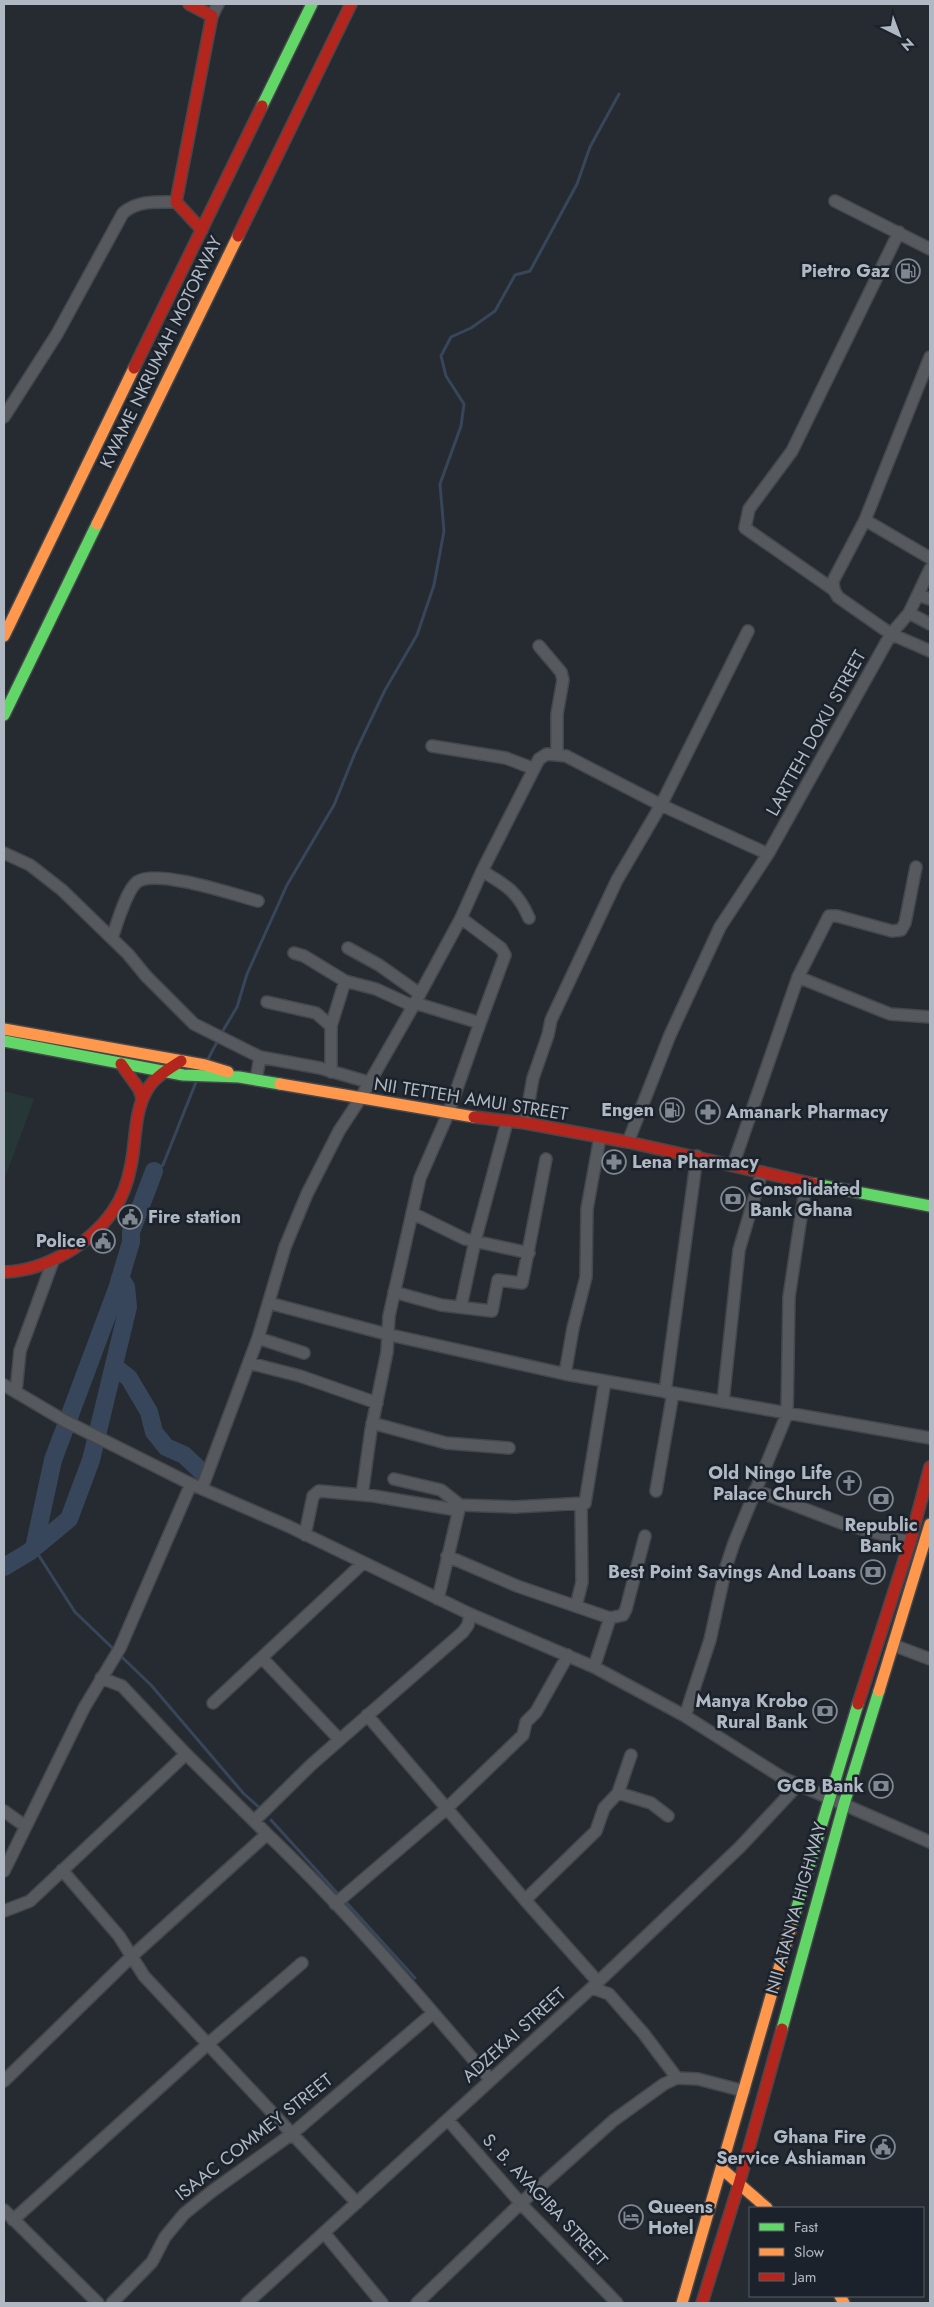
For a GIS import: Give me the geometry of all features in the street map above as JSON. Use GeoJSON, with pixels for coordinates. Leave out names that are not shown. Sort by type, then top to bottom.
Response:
{"type":"FeatureCollection","features":[{"type":"Feature","properties":{"kind":"main road"},"geometry":{"type":"LineString","coordinates":[[189,4],[212,16],[176,202],[202,230]]}},
{"type":"Feature","properties":{"kind":"main road","name":"KWAME NKRUMAH MOTORWAY"},"geometry":{"type":"LineString","coordinates":[[4,636],[312,4]]}},
{"type":"Feature","properties":{"kind":"main road","name":"KWAME NKRUMAH MOTORWAY"},"geometry":{"type":"LineString","coordinates":[[4,715],[350,4]]}},
{"type":"Feature","properties":{"kind":"main road"},"geometry":{"type":"LineString","coordinates":[[4,1029],[218,1068],[239,1077]]}},
{"type":"Feature","properties":{"kind":"main road","name":"NII TETTEH AMUI STREET"},"geometry":{"type":"LineString","coordinates":[[4,1041],[165,1072],[200,1076],[239,1077],[448,1114],[525,1124],[600,1137],[734,1164],[806,1183],[930,1206]]}},
{"type":"Feature","properties":{"kind":"main road"},"geometry":{"type":"LineString","coordinates":[[4,1272],[29,1269],[53,1261],[95,1233],[115,1208],[125,1191],[130,1174],[142,1098],[150,1084],[181,1061]]}},
{"type":"Feature","properties":{"kind":"main road"},"geometry":{"type":"LineString","coordinates":[[121,1064],[139,1089],[142,1098]]}},
{"type":"Feature","properties":{"kind":"main road"},"geometry":{"type":"LineString","coordinates":[[682,2303],[828,1797],[910,1542],[930,1466]]}},
{"type":"Feature","properties":{"kind":"main road","name":"NII ATANYA HIGHWAY"},"geometry":{"type":"LineString","coordinates":[[702,2303],[739,2184],[844,1804],[930,1524]]}},
{"type":"Feature","properties":{"kind":"main road"},"geometry":{"type":"LineString","coordinates":[[722,2169],[767,2207]]}},
{"type":"Feature","properties":{"kind":"street"},"geometry":{"type":"LineString","coordinates":[[212,16],[218,4]]}},
{"type":"Feature","properties":{"kind":"street"},"geometry":{"type":"LineString","coordinates":[[835,201],[930,249]]}},
{"type":"Feature","properties":{"kind":"street"},"geometry":{"type":"LineString","coordinates":[[4,417],[57,334],[123,213],[130,207],[145,203],[176,202]]}},
{"type":"Feature","properties":{"kind":"street"},"geometry":{"type":"LineString","coordinates":[[834,590],[746,528],[746,518],[753,502],[792,451],[899,232]]}},
{"type":"Feature","properties":{"kind":"street"},"geometry":{"type":"LineString","coordinates":[[930,357],[865,520],[833,581],[834,590],[838,597],[891,634],[930,651]]}},
{"type":"Feature","properties":{"kind":"street"},"geometry":{"type":"LineString","coordinates":[[865,520],[930,558]]}},
{"type":"Feature","properties":{"kind":"street","name":"LARTTEH DOKU STREET"},"geometry":{"type":"LineString","coordinates":[[628,1142],[670,1035],[720,927],[768,854],[891,634],[909,613],[930,570]]}},
{"type":"Feature","properties":{"kind":"street"},"geometry":{"type":"LineString","coordinates":[[918,594],[930,599]]}},
{"type":"Feature","properties":{"kind":"street"},"geometry":{"type":"LineString","coordinates":[[909,613],[930,624]]}},
{"type":"Feature","properties":{"kind":"street"},"geometry":{"type":"LineString","coordinates":[[525,1124],[533,1078],[548,1035],[551,1020],[617,880],[661,805],[748,631]]}},
{"type":"Feature","properties":{"kind":"street"},"geometry":{"type":"LineString","coordinates":[[538,646],[561,672],[563,680],[557,714],[556,753]]}},
{"type":"Feature","properties":{"kind":"street"},"geometry":{"type":"LineString","coordinates":[[432,746],[506,758],[532,768]]}},
{"type":"Feature","properties":{"kind":"street"},"geometry":{"type":"LineString","coordinates":[[202,1488],[258,1338],[285,1247],[307,1194],[339,1131],[360,1099],[461,918],[532,768],[539,758],[547,754],[556,753],[566,756],[661,805],[768,854]]}},
{"type":"Feature","properties":{"kind":"street"},"geometry":{"type":"LineString","coordinates":[[4,853],[30,864],[62,890],[112,938],[189,1020],[260,1057],[313,1066],[368,1082]]}},
{"type":"Feature","properties":{"kind":"street"},"geometry":{"type":"LineString","coordinates":[[734,1164],[798,977],[829,916],[837,916],[892,931],[901,930],[905,923],[916,868]]}},
{"type":"Feature","properties":{"kind":"street"},"geometry":{"type":"LineString","coordinates":[[482,871],[507,885],[519,897],[530,918]]}},
{"type":"Feature","properties":{"kind":"street"},"geometry":{"type":"LineString","coordinates":[[112,938],[132,889],[138,882],[148,878],[159,877],[208,886],[258,902]]}},
{"type":"Feature","properties":{"kind":"street"},"geometry":{"type":"LineString","coordinates":[[362,1495],[372,1424],[387,1352],[386,1334],[412,1213],[425,1163],[448,1114],[505,955],[501,948],[461,918]]}},
{"type":"Feature","properties":{"kind":"street"},"geometry":{"type":"LineString","coordinates":[[348,948],[390,972],[416,1001]]}},
{"type":"Feature","properties":{"kind":"street"},"geometry":{"type":"LineString","coordinates":[[294,953],[304,956],[345,981],[416,1001],[480,1023]]}},
{"type":"Feature","properties":{"kind":"street"},"geometry":{"type":"LineString","coordinates":[[798,977],[890,1014],[930,1017]]}},
{"type":"Feature","properties":{"kind":"street"},"geometry":{"type":"LineString","coordinates":[[331,1072],[331,1026],[345,981]]}},
{"type":"Feature","properties":{"kind":"street"},"geometry":{"type":"LineString","coordinates":[[267,1002],[316,1013],[331,1026]]}},
{"type":"Feature","properties":{"kind":"street"},"geometry":{"type":"LineString","coordinates":[[256,1080],[260,1057]]}},
{"type":"Feature","properties":{"kind":"street"},"geometry":{"type":"LineString","coordinates":[[461,1306],[475,1242],[507,1122]]}},
{"type":"Feature","properties":{"kind":"street"},"geometry":{"type":"LineString","coordinates":[[565,1374],[568,1353],[586,1277],[587,1209],[600,1137]]}},
{"type":"Feature","properties":{"kind":"street"},"geometry":{"type":"LineString","coordinates":[[656,1491],[698,1156]]}},
{"type":"Feature","properties":{"kind":"street"},"geometry":{"type":"LineString","coordinates":[[394,1292],[441,1305],[492,1311],[498,1280],[522,1283],[546,1159]]}},
{"type":"Feature","properties":{"kind":"street"},"geometry":{"type":"LineString","coordinates":[[723,1402],[739,1250],[762,1172]]}},
{"type":"Feature","properties":{"kind":"street"},"geometry":{"type":"LineString","coordinates":[[685,1716],[710,1640],[726,1568],[755,1490],[787,1414],[789,1297],[806,1183]]}},
{"type":"Feature","properties":{"kind":"street"},"geometry":{"type":"LineString","coordinates":[[412,1213],[475,1242],[528,1253]]}},
{"type":"Feature","properties":{"kind":"street"},"geometry":{"type":"LineString","coordinates":[[16,1391],[20,1351],[53,1261]]}},
{"type":"Feature","properties":{"kind":"street"},"geometry":{"type":"LineString","coordinates":[[269,1304],[386,1334],[565,1374],[930,1438]]}},
{"type":"Feature","properties":{"kind":"street"},"geometry":{"type":"LineString","coordinates":[[258,1338],[304,1353]]}},
{"type":"Feature","properties":{"kind":"street"},"geometry":{"type":"LineString","coordinates":[[249,1363],[300,1376],[377,1404]]}},
{"type":"Feature","properties":{"kind":"street"},"geometry":{"type":"LineString","coordinates":[[305,1535],[313,1496],[320,1491],[459,1507],[581,1505],[586,1500],[605,1381]]}},
{"type":"Feature","properties":{"kind":"street"},"geometry":{"type":"LineString","coordinates":[[4,1385],[65,1421],[191,1484],[305,1535],[470,1614],[594,1667],[685,1716],[764,1767],[798,1785],[930,1842]]}},
{"type":"Feature","properties":{"kind":"street"},"geometry":{"type":"LineString","coordinates":[[372,1424],[446,1443],[509,1448]]}},
{"type":"Feature","properties":{"kind":"street"},"geometry":{"type":"LineString","coordinates":[[394,1479],[441,1490],[459,1507]]}},
{"type":"Feature","properties":{"kind":"street"},"geometry":{"type":"LineString","coordinates":[[4,1871],[101,1678],[118,1651],[191,1484]]}},
{"type":"Feature","properties":{"kind":"street"},"geometry":{"type":"LineString","coordinates":[[755,1490],[844,1524],[910,1542]]}},
{"type":"Feature","properties":{"kind":"street"},"geometry":{"type":"LineString","coordinates":[[576,1606],[582,1582],[583,1531],[581,1505]]}},
{"type":"Feature","properties":{"kind":"street"},"geometry":{"type":"LineString","coordinates":[[438,1599],[459,1507]]}},
{"type":"Feature","properties":{"kind":"street"},"geometry":{"type":"LineString","coordinates":[[447,1556],[517,1586],[610,1618],[623,1615],[626,1609],[644,1536]]}},
{"type":"Feature","properties":{"kind":"street"},"geometry":{"type":"LineString","coordinates":[[214,1703],[363,1563]]}},
{"type":"Feature","properties":{"kind":"street"},"geometry":{"type":"LineString","coordinates":[[254,1821],[339,1739],[463,1632],[468,1625],[470,1614]]}},
{"type":"Feature","properties":{"kind":"street"},"geometry":{"type":"LineString","coordinates":[[594,1667],[610,1618]]}},
{"type":"Feature","properties":{"kind":"street"},"geometry":{"type":"LineString","coordinates":[[893,1645],[930,1659]]}},
{"type":"Feature","properties":{"kind":"street"},"geometry":{"type":"LineString","coordinates":[[336,1904],[446,1809],[523,1735],[526,1722],[536,1712],[568,1655]]}},
{"type":"Feature","properties":{"kind":"street"},"geometry":{"type":"LineString","coordinates":[[262,1658],[339,1739]]}},
{"type":"Feature","properties":{"kind":"street"},"geometry":{"type":"LineString","coordinates":[[101,1678],[122,1686],[186,1754],[305,1870],[490,2079]]}},
{"type":"Feature","properties":{"kind":"street"},"geometry":{"type":"LineString","coordinates":[[367,1715],[595,1985],[609,1994],[644,2034],[677,2078]]}},
{"type":"Feature","properties":{"kind":"street"},"geometry":{"type":"LineString","coordinates":[[4,1911],[30,1901],[186,1754]]}},
{"type":"Feature","properties":{"kind":"street"},"geometry":{"type":"LineString","coordinates":[[525,1900],[596,1831],[604,1808],[618,1793],[631,1755]]}},
{"type":"Feature","properties":{"kind":"street","name":"ADZEKAI STREET"},"geometry":{"type":"LineString","coordinates":[[247,2303],[325,2234],[490,2079],[595,1985],[740,1847],[798,1785]]}},
{"type":"Feature","properties":{"kind":"street"},"geometry":{"type":"LineString","coordinates":[[618,1793],[651,1803],[668,1816]]}},
{"type":"Feature","properties":{"kind":"street"},"geometry":{"type":"LineString","coordinates":[[4,1810],[25,1826]]}},
{"type":"Feature","properties":{"kind":"street"},"geometry":{"type":"LineString","coordinates":[[4,2081],[131,1957],[267,1834]]}},
{"type":"Feature","properties":{"kind":"street"},"geometry":{"type":"LineString","coordinates":[[62,1870],[119,1936],[144,1976],[209,2043],[357,2203]]}},
{"type":"Feature","properties":{"kind":"street"},"geometry":{"type":"LineString","coordinates":[[13,2220],[209,2043],[302,1963]]}},
{"type":"Feature","properties":{"kind":"street","name":"ISAAC COMMEY STREET"},"geometry":{"type":"LineString","coordinates":[[112,2303],[152,2262],[165,2237],[184,2214],[292,2133],[433,2013]]}},
{"type":"Feature","properties":{"kind":"street"},"geometry":{"type":"LineString","coordinates":[[417,2303],[521,2203],[614,2120],[664,2084],[677,2078],[698,2079],[744,2091]]}},
{"type":"Feature","properties":{"kind":"street","name":"S. B. AYAGIBA STREET"},"geometry":{"type":"LineString","coordinates":[[448,2120],[521,2203],[617,2303]]}},
{"type":"Feature","properties":{"kind":"street"},"geometry":{"type":"LineString","coordinates":[[4,2210],[98,2303]]}},
{"type":"Feature","properties":{"kind":"street"},"geometry":{"type":"LineString","coordinates":[[325,2234],[382,2303]]}},
{"type":"Feature","properties":{"kind":"shaded area"},"geometry":{"type":"Polygon","coordinates":[[[4,1091],[34,1099],[4,1180],[4,1091]]]}},
{"type":"Feature","properties":{"kind":"waterway"},"geometry":{"type":"LineString","coordinates":[[221,1034],[237,1007],[247,974],[287,885],[334,805],[355,753],[385,690],[417,635],[434,585],[444,531],[440,484],[461,426],[464,404],[446,376],[441,356],[451,337],[471,328],[495,311],[515,275],[530,271],[577,184],[590,147],[619,94]]}},
{"type":"Feature","properties":{"kind":"waterway"},"geometry":{"type":"LineString","coordinates":[[207,1061],[218,1040]]}},
{"type":"Feature","properties":{"kind":"waterway"},"geometry":{"type":"LineString","coordinates":[[154,1171],[163,1165],[196,1082]]}},
{"type":"Feature","properties":{"kind":"waterway"},"geometry":{"type":"LineString","coordinates":[[34,1548],[53,1460],[117,1289],[131,1242],[131,1232],[154,1171]]}},
{"type":"Feature","properties":{"kind":"waterway"},"geometry":{"type":"LineString","coordinates":[[4,1567],[29,1552],[69,1519],[91,1460],[128,1307],[126,1287],[120,1278]]}},
{"type":"Feature","properties":{"kind":"waterway"},"geometry":{"type":"LineString","coordinates":[[115,1367],[129,1378],[149,1412],[154,1432],[166,1447],[184,1455],[201,1471]]}},
{"type":"Feature","properties":{"kind":"waterway"},"geometry":{"type":"LineString","coordinates":[[34,1548],[75,1612],[151,1685],[244,1794],[261,1809]]}},
{"type":"Feature","properties":{"kind":"waterway"},"geometry":{"type":"LineString","coordinates":[[271,1820],[338,1894]]}},
{"type":"Feature","properties":{"kind":"waterway"},"geometry":{"type":"LineString","coordinates":[[345,1901],[415,1978]]}},
{"type":"Feature","properties":{"kind":"traffic: fast"},"geometry":{"type":"LineString","coordinates":[[262,106],[312,4]]}},
{"type":"Feature","properties":{"kind":"traffic: fast"},"geometry":{"type":"LineString","coordinates":[[4,715],[97,524]]}},
{"type":"Feature","properties":{"kind":"traffic: fast"},"geometry":{"type":"LineString","coordinates":[[4,1041],[183,1075],[239,1077],[280,1084]]}},
{"type":"Feature","properties":{"kind":"traffic: fast"},"geometry":{"type":"LineString","coordinates":[[814,1184],[930,1206]]}},
{"type":"Feature","properties":{"kind":"traffic: fast"},"geometry":{"type":"LineString","coordinates":[[782,2029],[844,1804],[879,1691]]}},
{"type":"Feature","properties":{"kind":"traffic: fast"},"geometry":{"type":"LineString","coordinates":[[791,1927],[858,1704]]}},
{"type":"Feature","properties":{"kind":"traffic: slow"},"geometry":{"type":"LineString","coordinates":[[97,524],[238,236]]}},
{"type":"Feature","properties":{"kind":"traffic: slow"},"geometry":{"type":"LineString","coordinates":[[4,636],[134,368]]}},
{"type":"Feature","properties":{"kind":"traffic: slow"},"geometry":{"type":"LineString","coordinates":[[4,1029],[205,1065],[228,1072]]}},
{"type":"Feature","properties":{"kind":"traffic: slow"},"geometry":{"type":"LineString","coordinates":[[280,1084],[474,1117]]}},
{"type":"Feature","properties":{"kind":"traffic: slow"},"geometry":{"type":"LineString","coordinates":[[879,1691],[930,1524]]}},
{"type":"Feature","properties":{"kind":"traffic: slow"},"geometry":{"type":"LineString","coordinates":[[682,2303],[791,1927]]}},
{"type":"Feature","properties":{"kind":"traffic: slow"},"geometry":{"type":"LineString","coordinates":[[722,2169],[766,2207]]}},
{"type":"Feature","properties":{"kind":"traffic: slow"},"geometry":{"type":"LineString","coordinates":[[841,2297],[844,2303]]}},
{"type":"Feature","properties":{"kind":"traffic: jam"},"geometry":{"type":"LineString","coordinates":[[189,4],[212,16],[176,202],[202,230]]}},
{"type":"Feature","properties":{"kind":"traffic: jam"},"geometry":{"type":"LineString","coordinates":[[238,236],[351,4]]}},
{"type":"Feature","properties":{"kind":"traffic: jam"},"geometry":{"type":"LineString","coordinates":[[134,368],[262,106]]}},
{"type":"Feature","properties":{"kind":"traffic: jam"},"geometry":{"type":"LineString","coordinates":[[4,1272],[35,1267],[65,1254],[79,1245],[103,1223],[117,1206],[127,1183],[143,1098],[154,1081],[181,1061]]}},
{"type":"Feature","properties":{"kind":"traffic: jam"},"geometry":{"type":"LineString","coordinates":[[121,1064],[139,1089],[142,1098]]}},
{"type":"Feature","properties":{"kind":"traffic: jam"},"geometry":{"type":"LineString","coordinates":[[474,1117],[525,1123],[628,1142],[814,1184]]}},
{"type":"Feature","properties":{"kind":"traffic: jam"},"geometry":{"type":"LineString","coordinates":[[858,1704],[910,1542],[930,1467]]}},
{"type":"Feature","properties":{"kind":"traffic: jam"},"geometry":{"type":"LineString","coordinates":[[702,2303],[739,2184],[782,2029]]}},
{"type":"Feature","properties":{"kind":"place","name":"Pietro Gaz"},"geometry":{"type":"Point","coordinates":[908,271]}},
{"type":"Feature","properties":{"kind":"place","name":"Engen"},"geometry":{"type":"Point","coordinates":[672,1110]}},
{"type":"Feature","properties":{"kind":"place","name":"Amanark Pharmacy"},"geometry":{"type":"Point","coordinates":[708,1112]}},
{"type":"Feature","properties":{"kind":"place","name":"Lena Pharmacy"},"geometry":{"type":"Point","coordinates":[614,1162]}},
{"type":"Feature","properties":{"kind":"place","name":"Consolidated Bank Ghana"},"geometry":{"type":"Point","coordinates":[733,1199]}},
{"type":"Feature","properties":{"kind":"place","name":"Fire station"},"geometry":{"type":"Point","coordinates":[130,1217]}},
{"type":"Feature","properties":{"kind":"place","name":"Police"},"geometry":{"type":"Point","coordinates":[103,1241]}},
{"type":"Feature","properties":{"kind":"place","name":"Old Ningo Life Palace Church"},"geometry":{"type":"Point","coordinates":[849,1483]}},
{"type":"Feature","properties":{"kind":"place","name":"Republic Bank"},"geometry":{"type":"Point","coordinates":[881,1499]}},
{"type":"Feature","properties":{"kind":"place","name":"Best Point Savings And Loans"},"geometry":{"type":"Point","coordinates":[873,1572]}},
{"type":"Feature","properties":{"kind":"place","name":"Manya Krobo Rural Bank"},"geometry":{"type":"Point","coordinates":[825,1711]}},
{"type":"Feature","properties":{"kind":"place","name":"GCB Bank"},"geometry":{"type":"Point","coordinates":[881,1786]}},
{"type":"Feature","properties":{"kind":"place","name":"Ghana Fire Service Ashiaman"},"geometry":{"type":"Point","coordinates":[883,2147]}},
{"type":"Feature","properties":{"kind":"place","name":"Queens Hotel"},"geometry":{"type":"Point","coordinates":[631,2217]}}]}
